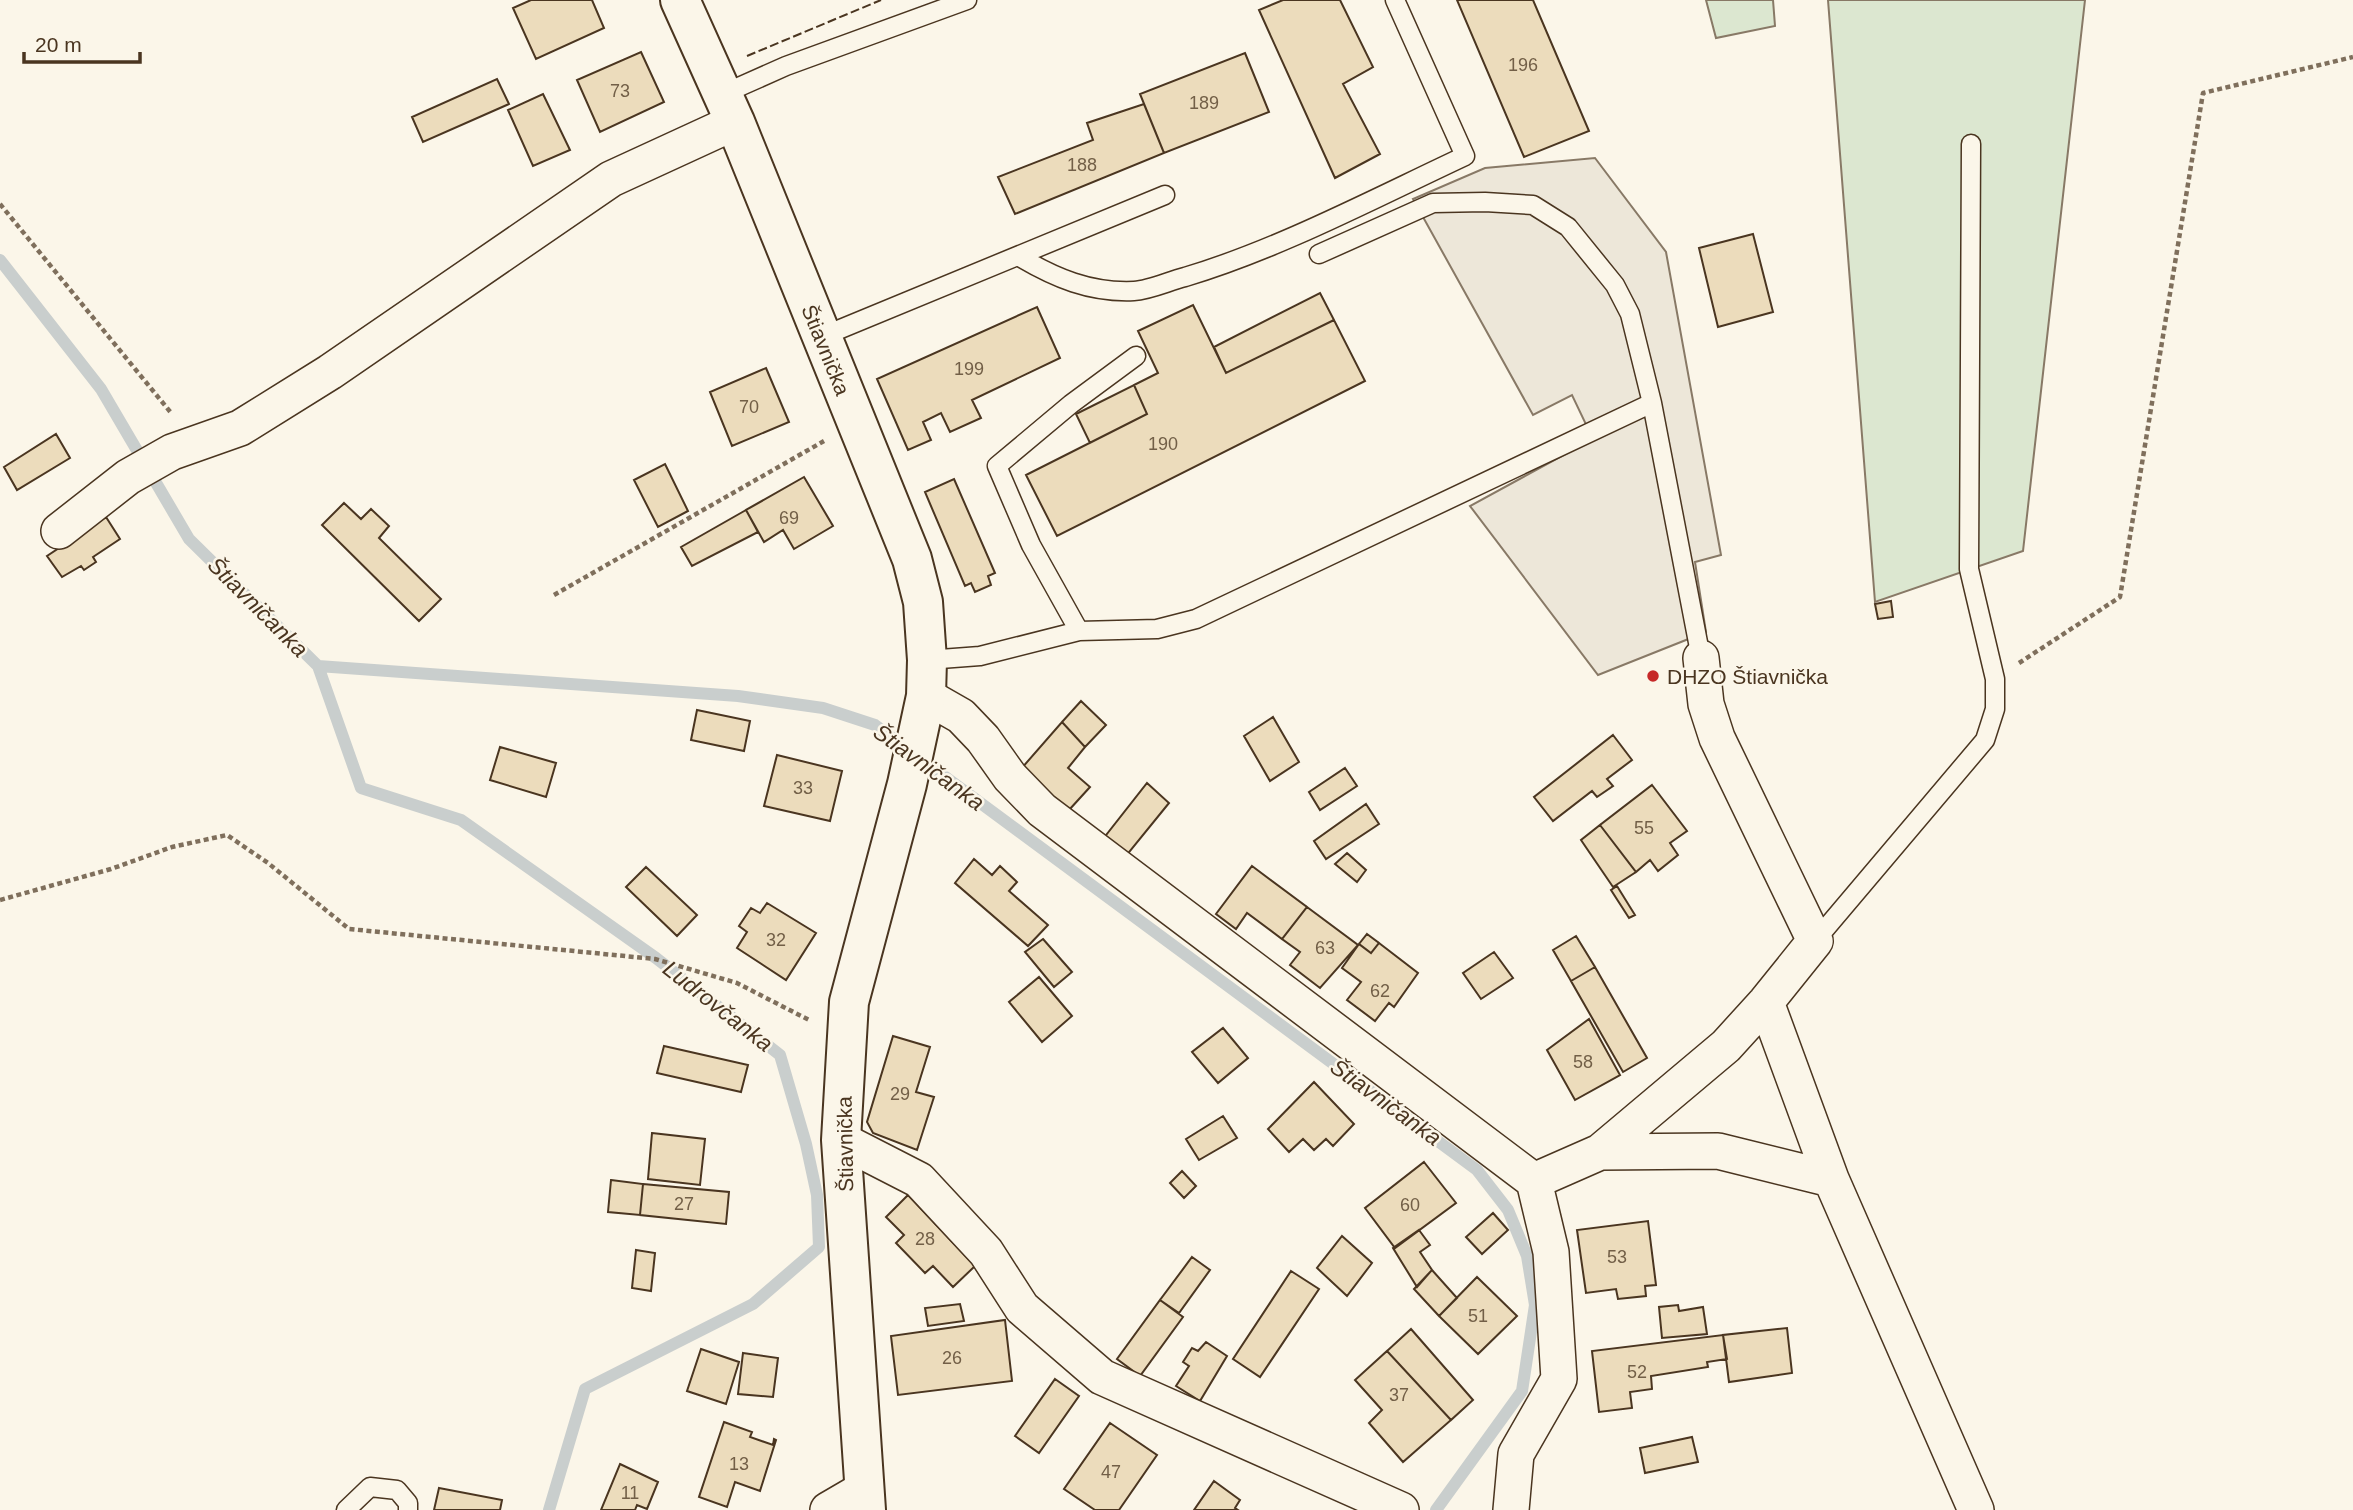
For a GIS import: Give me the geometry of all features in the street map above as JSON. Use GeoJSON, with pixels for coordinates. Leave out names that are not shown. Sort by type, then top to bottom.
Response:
{"type":"FeatureCollection","features":[{"type":"Feature","properties":{"kind":"street","name":"Štiavnička"},"geometry":{"type":"LineString","coordinates":[[680,0],[729,108],[912,559],[923,602],[926,689],[907,784],[849,1002],[842,1140],[865,1499]]}},
{"type":"Feature","properties":{"kind":"street"},"geometry":{"type":"LineString","coordinates":[[59,531],[128,477],[184,448],[240,428],[330,372],[611,178],[729,108]]}},
{"type":"Feature","properties":{"kind":"street"},"geometry":{"type":"LineString","coordinates":[[1534,1181],[1601,1153],[1726,1046],[1815,941],[1717,738],[1706,704],[1701,658]]}},
{"type":"Feature","properties":{"kind":"street"},"geometry":{"type":"LineString","coordinates":[[926,689],[961,716],[983,739],[1010,777],[1042,810],[1534,1181],[1552,1252],[1559,1379],[1516,1454],[1511,1510]]}},
{"type":"Feature","properties":{"kind":"street"},"geometry":{"type":"LineString","coordinates":[[1766,1002],[1831,1179],[1976,1510]]}},
{"type":"Feature","properties":{"kind":"street"},"geometry":{"type":"LineString","coordinates":[[842,1140],[919,1180],[986,1252],[1022,1308],[1102,1377],[1401,1510]]}},
{"type":"Feature","properties":{"kind":"street"},"geometry":{"type":"LineString","coordinates":[[1601,1153],[1718,1151],[1831,1179]]}},
{"type":"Feature","properties":{"kind":"street"},"geometry":{"type":"LineString","coordinates":[[828,1510],[865,1499]]}},
{"type":"Feature","properties":{"kind":"lane"},"geometry":{"type":"LineString","coordinates":[[729,108],[786,65],[967,0]]}},
{"type":"Feature","properties":{"kind":"lane"},"geometry":{"type":"LineString","coordinates":[[1018,256],[1052,276],[1086,287],[1135,291],[1213,269],[1257,252],[1465,156],[1395,0]]}},
{"type":"Feature","properties":{"kind":"lane"},"geometry":{"type":"LineString","coordinates":[[1815,941],[1985,740],[1995,709],[1995,679],[1969,569],[1971,144]]}},
{"type":"Feature","properties":{"kind":"lane"},"geometry":{"type":"LineString","coordinates":[[821,337],[1165,195]]}},
{"type":"Feature","properties":{"kind":"lane"},"geometry":{"type":"LineString","coordinates":[[1320,254],[1433,203],[1533,205],[1568,227],[1615,285],[1630,314],[1652,403],[1701,658]]}},
{"type":"Feature","properties":{"kind":"lane"},"geometry":{"type":"LineString","coordinates":[[1079,631],[1031,544],[997,466],[1071,404],[1136,356]]}},
{"type":"Feature","properties":{"kind":"lane"},"geometry":{"type":"LineString","coordinates":[[926,689],[980,656],[1079,631],[1157,629],[1196,619],[1652,403]]}},
{"type":"Feature","properties":{"kind":"lane"},"geometry":{"type":"LineString","coordinates":[[346,1510],[370,1487],[397,1490],[408,1503],[408,1510]]}},
{"type":"Feature","properties":{"kind":"path"},"geometry":{"type":"LineString","coordinates":[[1995,679],[2120,597],[2203,93],[2353,57]]}},
{"type":"Feature","properties":{"kind":"path"},"geometry":{"type":"LineString","coordinates":[[0,204],[184,448]]}},
{"type":"Feature","properties":{"kind":"path"},"geometry":{"type":"LineString","coordinates":[[554,595],[856,424]]}},
{"type":"Feature","properties":{"kind":"path"},"geometry":{"type":"LineString","coordinates":[[0,900],[111,869],[172,847],[227,835],[268,863],[349,929],[656,959],[737,983],[847,1039]]}},
{"type":"Feature","properties":{"kind":"green space"},"geometry":{"type":"Polygon","coordinates":[[[1706,0],[1773,0],[1775,26],[1716,38],[1706,0]]]}},
{"type":"Feature","properties":{"kind":"green space"},"geometry":{"type":"Polygon","coordinates":[[[1828,0],[2085,0],[2023,551],[1875,602],[1828,0]]]}},
{"type":"Feature","properties":{"kind":"shaded area"},"geometry":{"type":"Polygon","coordinates":[[[1595,158],[1666,252],[1721,555],[1695,562],[1706,632],[1598,675],[1470,506],[1593,439],[1572,395],[1533,415],[1413,199],[1485,168],[1595,158]]]}},
{"type":"Feature","properties":{"kind":"building"},"geometry":{"type":"Polygon","coordinates":[[[531,0],[592,0],[604,28],[536,59],[513,8],[531,0]]]}},
{"type":"Feature","properties":{"kind":"building"},"geometry":{"type":"Polygon","coordinates":[[[1283,0],[1340,0],[1373,67],[1343,84],[1380,154],[1335,178],[1259,10],[1283,0]]]}},
{"type":"Feature","properties":{"kind":"building"},"geometry":{"type":"Polygon","coordinates":[[[1457,0],[1533,0],[1589,131],[1524,157],[1457,0]]]}},
{"type":"Feature","properties":{"kind":"building"},"geometry":{"type":"Polygon","coordinates":[[[641,52],[664,102],[600,132],[577,80],[641,52]]]}},
{"type":"Feature","properties":{"kind":"building"},"geometry":{"type":"Polygon","coordinates":[[[1245,53],[1269,112],[1164,153],[1140,94],[1245,53]]]}},
{"type":"Feature","properties":{"kind":"building"},"geometry":{"type":"Polygon","coordinates":[[[497,79],[509,104],[423,142],[412,117],[497,79]]]}},
{"type":"Feature","properties":{"kind":"building"},"geometry":{"type":"Polygon","coordinates":[[[543,94],[570,150],[533,166],[508,110],[543,94]]]}},
{"type":"Feature","properties":{"kind":"building"},"geometry":{"type":"Polygon","coordinates":[[[1144,104],[1164,153],[1015,214],[998,177],[1093,140],[1087,123],[1144,104]]]}},
{"type":"Feature","properties":{"kind":"building"},"geometry":{"type":"Polygon","coordinates":[[[1753,234],[1773,312],[1718,327],[1699,248],[1753,234]]]}},
{"type":"Feature","properties":{"kind":"building"},"geometry":{"type":"Polygon","coordinates":[[[1320,293],[1334,320],[1226,373],[1214,347],[1320,293]]]}},
{"type":"Feature","properties":{"kind":"building"},"geometry":{"type":"Polygon","coordinates":[[[1193,305],[1226,373],[1334,320],[1365,381],[1057,536],[1026,475],[1147,414],[1134,385],[1158,373],[1138,331],[1193,305]]]}},
{"type":"Feature","properties":{"kind":"building"},"geometry":{"type":"Polygon","coordinates":[[[1037,307],[1060,358],[972,400],[981,418],[950,432],[941,413],[923,422],[931,440],[908,450],[877,379],[1037,307]]]}},
{"type":"Feature","properties":{"kind":"building"},"geometry":{"type":"Polygon","coordinates":[[[766,368],[789,422],[732,446],[710,392],[766,368]]]}},
{"type":"Feature","properties":{"kind":"building"},"geometry":{"type":"Polygon","coordinates":[[[1134,385],[1147,414],[1090,443],[1076,414],[1134,385]]]}},
{"type":"Feature","properties":{"kind":"building"},"geometry":{"type":"Polygon","coordinates":[[[56,434],[70,458],[17,490],[4,467],[56,434]]]}},
{"type":"Feature","properties":{"kind":"building"},"geometry":{"type":"Polygon","coordinates":[[[665,464],[688,511],[658,527],[634,480],[665,464]]]}},
{"type":"Feature","properties":{"kind":"building"},"geometry":{"type":"Polygon","coordinates":[[[804,477],[833,526],[794,549],[783,530],[764,542],[746,510],[804,477]]]}},
{"type":"Feature","properties":{"kind":"building"},"geometry":{"type":"Polygon","coordinates":[[[954,479],[995,573],[988,576],[991,585],[975,592],[971,583],[965,586],[925,492],[954,479]]]}},
{"type":"Feature","properties":{"kind":"building"},"geometry":{"type":"Polygon","coordinates":[[[344,503],[361,519],[371,509],[389,526],[379,538],[441,599],[419,621],[322,525],[344,503]]]}},
{"type":"Feature","properties":{"kind":"building"},"geometry":{"type":"Polygon","coordinates":[[[746,510],[758,532],[692,566],[681,547],[746,510]]]}},
{"type":"Feature","properties":{"kind":"building"},"geometry":{"type":"Polygon","coordinates":[[[106,517],[120,539],[93,557],[96,562],[84,570],[81,566],[62,577],[47,556],[106,517]]]}},
{"type":"Feature","properties":{"kind":"building"},"geometry":{"type":"Polygon","coordinates":[[[1891,601],[1893,617],[1878,619],[1875,604],[1891,601]]]}},
{"type":"Feature","properties":{"kind":"building"},"geometry":{"type":"Polygon","coordinates":[[[1081,701],[1106,725],[1085,747],[1062,722],[1081,701]]]}},
{"type":"Feature","properties":{"kind":"building"},"geometry":{"type":"Polygon","coordinates":[[[697,710],[750,721],[744,751],[691,740],[697,710]]]}},
{"type":"Feature","properties":{"kind":"building"},"geometry":{"type":"Polygon","coordinates":[[[1273,717],[1299,762],[1270,781],[1244,736],[1273,717]]]}},
{"type":"Feature","properties":{"kind":"building"},"geometry":{"type":"Polygon","coordinates":[[[1062,722],[1085,747],[1068,768],[1090,787],[1069,810],[1021,769],[1062,722]]]}},
{"type":"Feature","properties":{"kind":"building"},"geometry":{"type":"Polygon","coordinates":[[[1613,735],[1632,760],[1607,779],[1613,786],[1597,797],[1592,791],[1553,821],[1534,797],[1613,735]]]}},
{"type":"Feature","properties":{"kind":"building"},"geometry":{"type":"Polygon","coordinates":[[[500,747],[556,763],[546,797],[490,780],[500,747]]]}},
{"type":"Feature","properties":{"kind":"building"},"geometry":{"type":"Polygon","coordinates":[[[777,755],[842,771],[830,821],[764,806],[777,755]]]}},
{"type":"Feature","properties":{"kind":"building"},"geometry":{"type":"Polygon","coordinates":[[[1345,768],[1357,786],[1320,810],[1309,792],[1345,768]]]}},
{"type":"Feature","properties":{"kind":"building"},"geometry":{"type":"Polygon","coordinates":[[[1147,783],[1169,803],[1126,856],[1103,839],[1147,783]]]}},
{"type":"Feature","properties":{"kind":"building"},"geometry":{"type":"Polygon","coordinates":[[[1652,785],[1687,831],[1670,843],[1678,855],[1658,871],[1650,860],[1636,872],[1600,825],[1652,785]]]}},
{"type":"Feature","properties":{"kind":"building"},"geometry":{"type":"Polygon","coordinates":[[[1366,804],[1379,824],[1326,859],[1314,841],[1366,804]]]}},
{"type":"Feature","properties":{"kind":"building"},"geometry":{"type":"Polygon","coordinates":[[[1600,825],[1636,872],[1613,887],[1581,840],[1600,825]]]}},
{"type":"Feature","properties":{"kind":"building"},"geometry":{"type":"Polygon","coordinates":[[[1347,853],[1366,870],[1357,882],[1335,864],[1347,853]]]}},
{"type":"Feature","properties":{"kind":"building"},"geometry":{"type":"Polygon","coordinates":[[[974,859],[992,875],[1000,866],[1017,882],[1009,891],[1048,925],[1028,946],[955,883],[974,859]]]}},
{"type":"Feature","properties":{"kind":"building"},"geometry":{"type":"Polygon","coordinates":[[[1252,866],[1307,907],[1282,939],[1247,913],[1236,929],[1216,914],[1252,866]]]}},
{"type":"Feature","properties":{"kind":"building"},"geometry":{"type":"Polygon","coordinates":[[[646,867],[697,915],[677,936],[626,887],[646,867]]]}},
{"type":"Feature","properties":{"kind":"building"},"geometry":{"type":"Polygon","coordinates":[[[1617,886],[1635,915],[1629,918],[1611,890],[1617,886]]]}},
{"type":"Feature","properties":{"kind":"building"},"geometry":{"type":"Polygon","coordinates":[[[767,903],[816,933],[786,980],[737,948],[747,932],[739,926],[751,908],[760,913],[767,903]]]}},
{"type":"Feature","properties":{"kind":"building"},"geometry":{"type":"Polygon","coordinates":[[[1307,907],[1358,945],[1320,988],[1290,965],[1300,952],[1282,939],[1307,907]]]}},
{"type":"Feature","properties":{"kind":"building"},"geometry":{"type":"Polygon","coordinates":[[[1367,934],[1379,943],[1371,953],[1359,944],[1367,934]]]}},
{"type":"Feature","properties":{"kind":"building"},"geometry":{"type":"Polygon","coordinates":[[[1576,936],[1595,967],[1571,981],[1553,950],[1576,936]]]}},
{"type":"Feature","properties":{"kind":"building"},"geometry":{"type":"Polygon","coordinates":[[[1043,939],[1072,972],[1054,987],[1025,952],[1043,939]]]}},
{"type":"Feature","properties":{"kind":"building"},"geometry":{"type":"Polygon","coordinates":[[[1379,943],[1418,973],[1394,1007],[1389,1003],[1375,1021],[1347,1000],[1361,982],[1342,968],[1359,944],[1371,953],[1379,943]]]}},
{"type":"Feature","properties":{"kind":"building"},"geometry":{"type":"Polygon","coordinates":[[[1494,952],[1513,978],[1481,999],[1463,973],[1494,952]]]}},
{"type":"Feature","properties":{"kind":"building"},"geometry":{"type":"Polygon","coordinates":[[[1595,967],[1647,1058],[1623,1072],[1571,981],[1595,967]]]}},
{"type":"Feature","properties":{"kind":"building"},"geometry":{"type":"Polygon","coordinates":[[[1039,977],[1072,1016],[1042,1042],[1009,1002],[1039,977]]]}},
{"type":"Feature","properties":{"kind":"building"},"geometry":{"type":"Polygon","coordinates":[[[1589,1019],[1620,1075],[1575,1100],[1547,1050],[1589,1019]]]}},
{"type":"Feature","properties":{"kind":"building"},"geometry":{"type":"Polygon","coordinates":[[[1223,1028],[1248,1058],[1218,1083],[1192,1052],[1223,1028]]]}},
{"type":"Feature","properties":{"kind":"building"},"geometry":{"type":"Polygon","coordinates":[[[893,1036],[930,1047],[916,1092],[934,1097],[917,1150],[873,1133],[867,1122],[893,1036]]]}},
{"type":"Feature","properties":{"kind":"building"},"geometry":{"type":"Polygon","coordinates":[[[664,1046],[748,1065],[741,1092],[657,1073],[664,1046]]]}},
{"type":"Feature","properties":{"kind":"building"},"geometry":{"type":"Polygon","coordinates":[[[1314,1082],[1354,1124],[1333,1146],[1326,1139],[1314,1150],[1303,1139],[1289,1152],[1268,1129],[1314,1082]]]}},
{"type":"Feature","properties":{"kind":"building"},"geometry":{"type":"Polygon","coordinates":[[[1223,1116],[1237,1138],[1199,1160],[1186,1139],[1223,1116]]]}},
{"type":"Feature","properties":{"kind":"building"},"geometry":{"type":"Polygon","coordinates":[[[652,1133],[705,1139],[700,1185],[648,1179],[652,1133]]]}},
{"type":"Feature","properties":{"kind":"building"},"geometry":{"type":"Polygon","coordinates":[[[1424,1162],[1456,1203],[1395,1248],[1365,1208],[1424,1162]]]}},
{"type":"Feature","properties":{"kind":"building"},"geometry":{"type":"Polygon","coordinates":[[[1182,1171],[1196,1186],[1184,1198],[1170,1183],[1182,1171]]]}},
{"type":"Feature","properties":{"kind":"building"},"geometry":{"type":"Polygon","coordinates":[[[611,1180],[643,1184],[640,1215],[608,1212],[611,1180]]]}},
{"type":"Feature","properties":{"kind":"building"},"geometry":{"type":"Polygon","coordinates":[[[643,1184],[729,1192],[726,1224],[640,1215],[643,1184]]]}},
{"type":"Feature","properties":{"kind":"building"},"geometry":{"type":"Polygon","coordinates":[[[908,1195],[975,1266],[953,1287],[933,1266],[925,1273],[896,1243],[904,1235],[886,1217],[908,1195]]]}},
{"type":"Feature","properties":{"kind":"building"},"geometry":{"type":"Polygon","coordinates":[[[1493,1213],[1508,1230],[1482,1254],[1466,1237],[1493,1213]]]}},
{"type":"Feature","properties":{"kind":"building"},"geometry":{"type":"Polygon","coordinates":[[[1648,1221],[1656,1285],[1645,1286],[1646,1296],[1618,1299],[1616,1289],[1586,1293],[1577,1230],[1648,1221]]]}},
{"type":"Feature","properties":{"kind":"building"},"geometry":{"type":"Polygon","coordinates":[[[1419,1230],[1430,1245],[1420,1252],[1432,1270],[1417,1287],[1393,1248],[1419,1230]]]}},
{"type":"Feature","properties":{"kind":"building"},"geometry":{"type":"Polygon","coordinates":[[[1342,1236],[1372,1263],[1347,1296],[1317,1268],[1342,1236]]]}},
{"type":"Feature","properties":{"kind":"building"},"geometry":{"type":"Polygon","coordinates":[[[636,1250],[655,1253],[651,1291],[632,1288],[636,1250]]]}},
{"type":"Feature","properties":{"kind":"building"},"geometry":{"type":"Polygon","coordinates":[[[1192,1257],[1210,1270],[1179,1313],[1160,1300],[1192,1257]]]}},
{"type":"Feature","properties":{"kind":"building"},"geometry":{"type":"Polygon","coordinates":[[[1432,1270],[1457,1298],[1439,1316],[1414,1289],[1432,1270]]]}},
{"type":"Feature","properties":{"kind":"building"},"geometry":{"type":"Polygon","coordinates":[[[1291,1271],[1319,1289],[1260,1377],[1233,1359],[1291,1271]]]}},
{"type":"Feature","properties":{"kind":"building"},"geometry":{"type":"Polygon","coordinates":[[[1477,1277],[1517,1316],[1478,1354],[1439,1316],[1477,1277]]]}},
{"type":"Feature","properties":{"kind":"building"},"geometry":{"type":"Polygon","coordinates":[[[1160,1300],[1183,1317],[1140,1376],[1117,1359],[1160,1300]]]}},
{"type":"Feature","properties":{"kind":"building"},"geometry":{"type":"Polygon","coordinates":[[[960,1304],[964,1321],[928,1326],[925,1308],[960,1304]]]}},
{"type":"Feature","properties":{"kind":"building"},"geometry":{"type":"Polygon","coordinates":[[[1678,1305],[1679,1311],[1703,1307],[1707,1334],[1662,1338],[1659,1307],[1678,1305]]]}},
{"type":"Feature","properties":{"kind":"building"},"geometry":{"type":"Polygon","coordinates":[[[1005,1320],[1012,1381],[898,1395],[891,1336],[1005,1320]]]}},
{"type":"Feature","properties":{"kind":"building"},"geometry":{"type":"Polygon","coordinates":[[[1787,1328],[1792,1373],[1729,1382],[1723,1335],[1787,1328]]]}},
{"type":"Feature","properties":{"kind":"building"},"geometry":{"type":"Polygon","coordinates":[[[1411,1329],[1473,1400],[1451,1420],[1387,1351],[1411,1329]]]}},
{"type":"Feature","properties":{"kind":"building"},"geometry":{"type":"Polygon","coordinates":[[[1723,1335],[1727,1359],[1707,1362],[1708,1367],[1651,1376],[1652,1389],[1630,1392],[1632,1408],[1599,1412],[1592,1351],[1723,1335]]]}},
{"type":"Feature","properties":{"kind":"building"},"geometry":{"type":"Polygon","coordinates":[[[1206,1342],[1227,1356],[1200,1401],[1176,1386],[1189,1366],[1183,1362],[1192,1348],[1198,1351],[1206,1342]]]}},
{"type":"Feature","properties":{"kind":"building"},"geometry":{"type":"Polygon","coordinates":[[[701,1349],[739,1362],[726,1404],[687,1391],[701,1349]]]}},
{"type":"Feature","properties":{"kind":"building"},"geometry":{"type":"Polygon","coordinates":[[[1387,1351],[1451,1420],[1403,1462],[1369,1423],[1382,1410],[1355,1380],[1387,1351]]]}},
{"type":"Feature","properties":{"kind":"building"},"geometry":{"type":"Polygon","coordinates":[[[743,1353],[778,1358],[773,1397],[738,1394],[743,1353]]]}},
{"type":"Feature","properties":{"kind":"building"},"geometry":{"type":"Polygon","coordinates":[[[1055,1379],[1079,1396],[1039,1453],[1015,1436],[1055,1379]]]}},
{"type":"Feature","properties":{"kind":"building"},"geometry":{"type":"Polygon","coordinates":[[[724,1422],[752,1432],[750,1437],[773,1445],[774,1439],[776,1440],[760,1491],[735,1482],[727,1507],[699,1497],[724,1422]]]}},
{"type":"Feature","properties":{"kind":"building"},"geometry":{"type":"Polygon","coordinates":[[[1110,1423],[1157,1455],[1119,1510],[1095,1510],[1064,1489],[1110,1423]]]}},
{"type":"Feature","properties":{"kind":"building"},"geometry":{"type":"Polygon","coordinates":[[[1692,1437],[1698,1462],[1645,1473],[1640,1448],[1692,1437]]]}},
{"type":"Feature","properties":{"kind":"building"},"geometry":{"type":"Polygon","coordinates":[[[620,1464],[658,1482],[647,1509],[637,1505],[635,1510],[601,1510],[620,1464]]]}},
{"type":"Feature","properties":{"kind":"building"},"geometry":{"type":"Polygon","coordinates":[[[1214,1481],[1240,1500],[1235,1508],[1238,1510],[1194,1510],[1214,1481]]]}},
{"type":"Feature","properties":{"kind":"building"},"geometry":{"type":"Polygon","coordinates":[[[439,1488],[502,1500],[500,1510],[434,1510],[439,1488]]]}},
{"type":"Feature","properties":{"kind":"building"},"geometry":{"type":"Polygon","coordinates":[[[439,1488],[502,1500],[500,1510],[434,1510],[439,1488]]]}},
{"type":"Feature","properties":{"kind":"waterway","name":"Štiavničanka"},"geometry":{"type":"LineString","coordinates":[[0,260],[101,389],[189,539],[318,666],[738,696],[823,708],[875,725],[1477,1170],[1508,1210],[1527,1256],[1535,1305],[1522,1391],[1436,1510]]}},
{"type":"Feature","properties":{"kind":"waterway","name":"Ludrovčanka"},"geometry":{"type":"LineString","coordinates":[[318,666],[361,788],[461,820],[656,958],[780,1055],[806,1144],[817,1195],[819,1247],[753,1304],[585,1389],[549,1510]]}},
{"type":"Feature","properties":{"kind":"fence"},"geometry":{"type":"LineString","coordinates":[[747,56],[881,0]]}},
{"type":"Feature","properties":{"kind":"place","name":"DHZO Štiavnička"},"geometry":{"type":"Point","coordinates":[1653,676]}}]}
